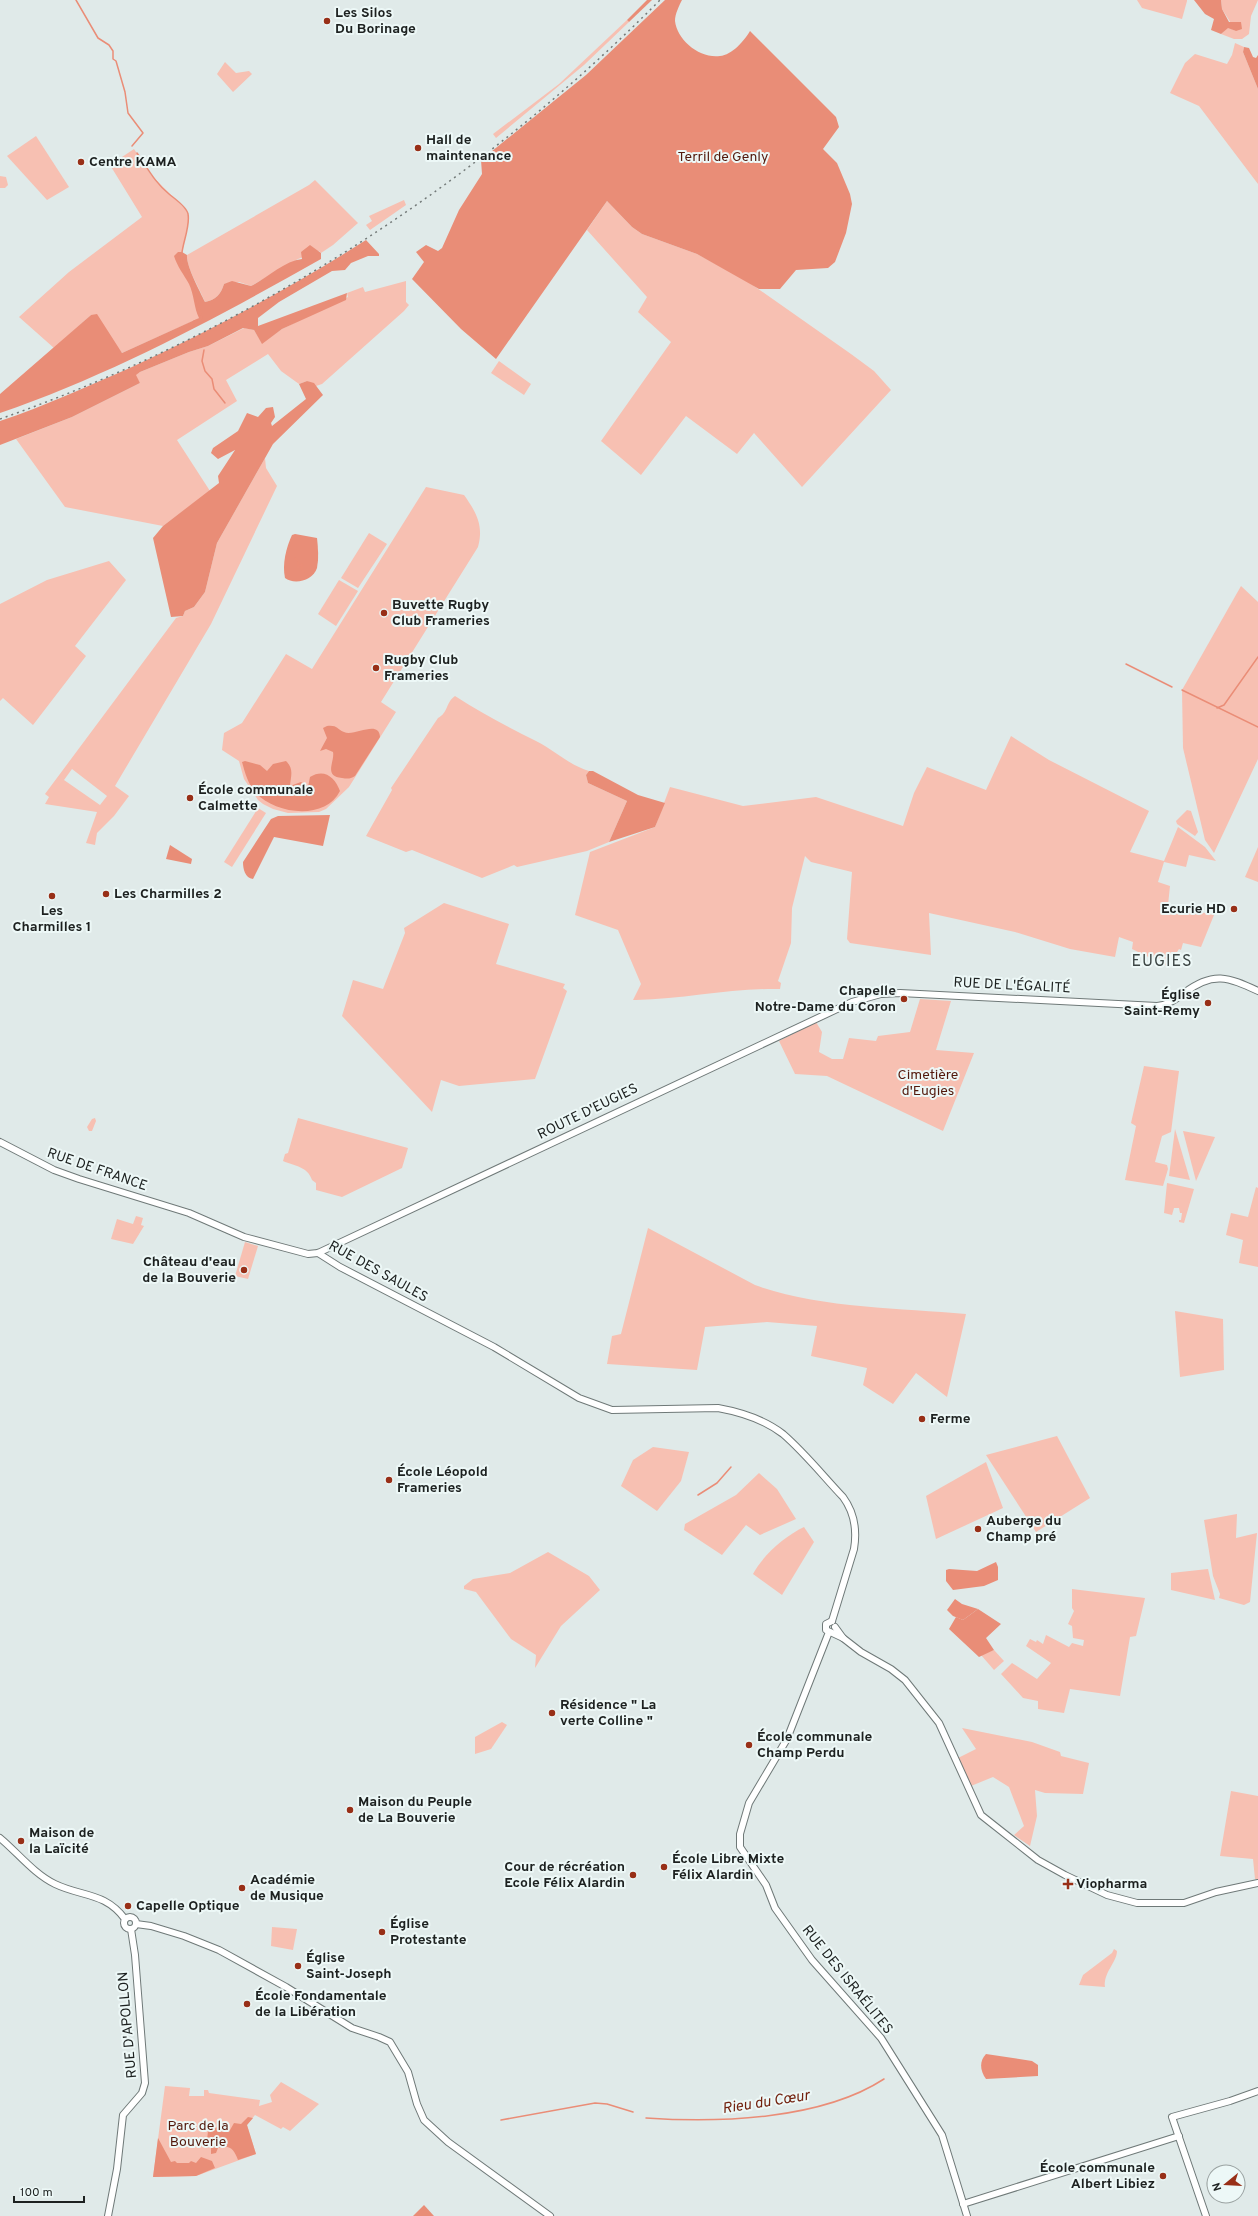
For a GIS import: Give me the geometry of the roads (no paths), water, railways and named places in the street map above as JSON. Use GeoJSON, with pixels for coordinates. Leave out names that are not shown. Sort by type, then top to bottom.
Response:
{"type":"FeatureCollection","features":[{"type":"Feature","properties":{"kind":"street","name":"RUE DE L'ÉGALITÉ"},"geometry":{"type":"LineString","coordinates":[[869,996],[900,993],[1154,1006],[1171,1002],[1196,984],[1210,978],[1230,979],[1258,991]]}},
{"type":"Feature","properties":{"kind":"street","name":"ROUTE D'EUGIES"},"geometry":{"type":"LineString","coordinates":[[318,1253],[748,1050],[852,1002],[869,996]]}},
{"type":"Feature","properties":{"kind":"street","name":"RUE DE FRANCE"},"geometry":{"type":"LineString","coordinates":[[0,1142],[60,1172],[189,1213]]}},
{"type":"Feature","properties":{"kind":"street","name":"RUE DES SAULES"},"geometry":{"type":"LineString","coordinates":[[189,1213],[244,1236],[308,1254],[318,1253],[340,1268],[484,1343],[579,1398],[612,1410],[718,1408],[735,1411],[752,1418],[783,1434],[843,1497],[849,1506],[856,1536],[854,1549],[832,1628],[786,1739],[749,1803],[740,1834],[740,1846]]}},
{"type":"Feature","properties":{"kind":"street"},"geometry":{"type":"LineString","coordinates":[[832,1628],[861,1652],[899,1674],[931,1712],[941,1727],[976,1805],[984,1818],[1038,1860],[1065,1876],[1107,1895],[1128,1901],[1151,1904],[1184,1902],[1216,1892],[1258,1883]]}},
{"type":"Feature","properties":{"kind":"street"},"geometry":{"type":"LineString","coordinates":[[0,1838],[53,1883],[104,1899],[116,1907],[125,1919],[125,1926],[131,1929],[136,1924]]}},
{"type":"Feature","properties":{"kind":"street","name":"RUE DES ISRAÉLITES"},"geometry":{"type":"LineString","coordinates":[[740,1846],[766,1885],[775,1908],[812,1960],[881,2038],[942,2135],[967,2216]]}},
{"type":"Feature","properties":{"kind":"street"},"geometry":{"type":"LineString","coordinates":[[125,1919],[133,1917],[136,1924]]}},
{"type":"Feature","properties":{"kind":"street"},"geometry":{"type":"LineString","coordinates":[[136,1924],[164,1930],[219,1950],[286,1987],[352,2028],[390,2042],[408,2072],[417,2104],[424,2120],[448,2142],[550,2216]]}},
{"type":"Feature","properties":{"kind":"street","name":"RUE D'APOLLON"},"geometry":{"type":"LineString","coordinates":[[108,2216],[117,2173],[124,2112],[142,2093],[145,2083],[135,1955],[131,1929]]}},
{"type":"Feature","properties":{"kind":"street"},"geometry":{"type":"LineString","coordinates":[[1206,2216],[1172,2117],[1235,2100],[1258,2091]]}},
{"type":"Feature","properties":{"kind":"street"},"geometry":{"type":"LineString","coordinates":[[964,2204],[1179,2136]]}},
{"type":"Feature","properties":{"kind":"waterway"},"geometry":{"type":"LineString","coordinates":[[76,0],[98,38],[109,45],[113,51],[113,59],[116,61],[125,92],[128,113],[143,133],[132,146]]}},
{"type":"Feature","properties":{"kind":"waterway"},"geometry":{"type":"LineString","coordinates":[[137,153],[164,190],[180,203],[188,214],[187,230],[181,256],[182,264],[185,271],[191,277],[202,319],[194,321],[193,324]]}},
{"type":"Feature","properties":{"kind":"waterway"},"geometry":{"type":"LineString","coordinates":[[204,350],[202,361],[205,371],[212,379],[214,389],[225,403]]}},
{"type":"Feature","properties":{"kind":"waterway"},"geometry":{"type":"LineString","coordinates":[[295,558],[298,561],[298,567],[302,564],[302,570],[304,572]]}},
{"type":"Feature","properties":{"kind":"waterway"},"geometry":{"type":"LineString","coordinates":[[1217,708],[1224,705],[1258,657]]}},
{"type":"Feature","properties":{"kind":"waterway"},"geometry":{"type":"LineString","coordinates":[[1126,664],[1172,687]]}},
{"type":"Feature","properties":{"kind":"waterway"},"geometry":{"type":"LineString","coordinates":[[1182,690],[1258,727]]}},
{"type":"Feature","properties":{"kind":"waterway"},"geometry":{"type":"LineString","coordinates":[[698,1495],[717,1483],[731,1467]]}},
{"type":"Feature","properties":{"kind":"waterway","name":"Rieu du Cœur"},"geometry":{"type":"LineString","coordinates":[[646,2118],[705,2120],[736,2119],[800,2111],[859,2093],[884,2079]]}},
{"type":"Feature","properties":{"kind":"waterway","name":"Rieu du Cœur"},"geometry":{"type":"LineString","coordinates":[[501,2120],[595,2103],[607,2104],[633,2112]]}},
{"type":"Feature","properties":{"kind":"railway"},"geometry":{"type":"LineString","coordinates":[[0,419],[92,384],[181,343],[269,297],[354,247],[435,191],[514,132],[589,68],[660,0]]}},
{"type":"Feature","properties":{"kind":"place","name":"Les Silos Du Borinage"},"geometry":{"type":"Point","coordinates":[327,21]}},
{"type":"Feature","properties":{"kind":"place","name":"Hall de maintenance"},"geometry":{"type":"Point","coordinates":[418,148]}},
{"type":"Feature","properties":{"kind":"place","name":"Centre KAMA"},"geometry":{"type":"Point","coordinates":[81,162]}},
{"type":"Feature","properties":{"kind":"place","name":"Buvette Rugby Club Frameries"},"geometry":{"type":"Point","coordinates":[384,613]}},
{"type":"Feature","properties":{"kind":"place","name":"Rugby Club Frameries"},"geometry":{"type":"Point","coordinates":[376,668]}},
{"type":"Feature","properties":{"kind":"place","name":"École communale Calmette"},"geometry":{"type":"Point","coordinates":[190,798]}},
{"type":"Feature","properties":{"kind":"place","name":"Les Charmilles 2"},"geometry":{"type":"Point","coordinates":[106,894]}},
{"type":"Feature","properties":{"kind":"place","name":"Les Charmilles 1"},"geometry":{"type":"Point","coordinates":[52,896]}},
{"type":"Feature","properties":{"kind":"place","name":"Ecurie HD"},"geometry":{"type":"Point","coordinates":[1234,909]}},
{"type":"Feature","properties":{"kind":"place","name":"Chapelle Notre-Dame du Coron"},"geometry":{"type":"Point","coordinates":[904,999]}},
{"type":"Feature","properties":{"kind":"place","name":"Église Saint-Remy"},"geometry":{"type":"Point","coordinates":[1208,1003]}},
{"type":"Feature","properties":{"kind":"place","name":"Château d'eau de la Bouverie"},"geometry":{"type":"Point","coordinates":[244,1270]}},
{"type":"Feature","properties":{"kind":"place","name":"Ferme"},"geometry":{"type":"Point","coordinates":[922,1419]}},
{"type":"Feature","properties":{"kind":"place","name":"École Léopold Frameries"},"geometry":{"type":"Point","coordinates":[389,1480]}},
{"type":"Feature","properties":{"kind":"place","name":"Auberge du Champ pré"},"geometry":{"type":"Point","coordinates":[978,1529]}},
{"type":"Feature","properties":{"kind":"place","name":"Résidence \" La verte Colline \""},"geometry":{"type":"Point","coordinates":[552,1713]}},
{"type":"Feature","properties":{"kind":"place","name":"École communale Champ Perdu"},"geometry":{"type":"Point","coordinates":[749,1745]}},
{"type":"Feature","properties":{"kind":"place","name":"Maison du Peuple de La Bouverie"},"geometry":{"type":"Point","coordinates":[350,1810]}},
{"type":"Feature","properties":{"kind":"place","name":"Maison de la Laïcité"},"geometry":{"type":"Point","coordinates":[21,1841]}},
{"type":"Feature","properties":{"kind":"place","name":"École Libre Mixte Félix Alardin"},"geometry":{"type":"Point","coordinates":[664,1867]}},
{"type":"Feature","properties":{"kind":"place","name":"Cour de récréation Ecole Félix Alardin"},"geometry":{"type":"Point","coordinates":[633,1875]}},
{"type":"Feature","properties":{"kind":"place","name":"Viopharma"},"geometry":{"type":"Point","coordinates":[1068,1884]}},
{"type":"Feature","properties":{"kind":"place","name":"Académie de Musique"},"geometry":{"type":"Point","coordinates":[242,1888]}},
{"type":"Feature","properties":{"kind":"place","name":"Capelle Optique"},"geometry":{"type":"Point","coordinates":[128,1906]}},
{"type":"Feature","properties":{"kind":"place","name":"Église Protestante"},"geometry":{"type":"Point","coordinates":[382,1932]}},
{"type":"Feature","properties":{"kind":"place","name":"Église Saint-Joseph"},"geometry":{"type":"Point","coordinates":[298,1966]}},
{"type":"Feature","properties":{"kind":"place","name":"École Fondamentale de la Libération"},"geometry":{"type":"Point","coordinates":[247,2004]}},
{"type":"Feature","properties":{"kind":"place","name":"École communale Albert Libiez"},"geometry":{"type":"Point","coordinates":[1163,2176]}},
{"type":"Feature","properties":{"kind":"district","name":"EUGIES"},"geometry":{"type":"Point","coordinates":[1162,962]}},
{"type":"Feature","properties":{"kind":"park label","name":"Terril de Genly"},"geometry":{"type":"Point","coordinates":[723,157]}},
{"type":"Feature","properties":{"kind":"park label","name":"Cimetière d'Eugies"},"geometry":{"type":"Point","coordinates":[928,1084]}},
{"type":"Feature","properties":{"kind":"park label","name":"Parc de la Bouverie"},"geometry":{"type":"Point","coordinates":[198,2134]}}]}
